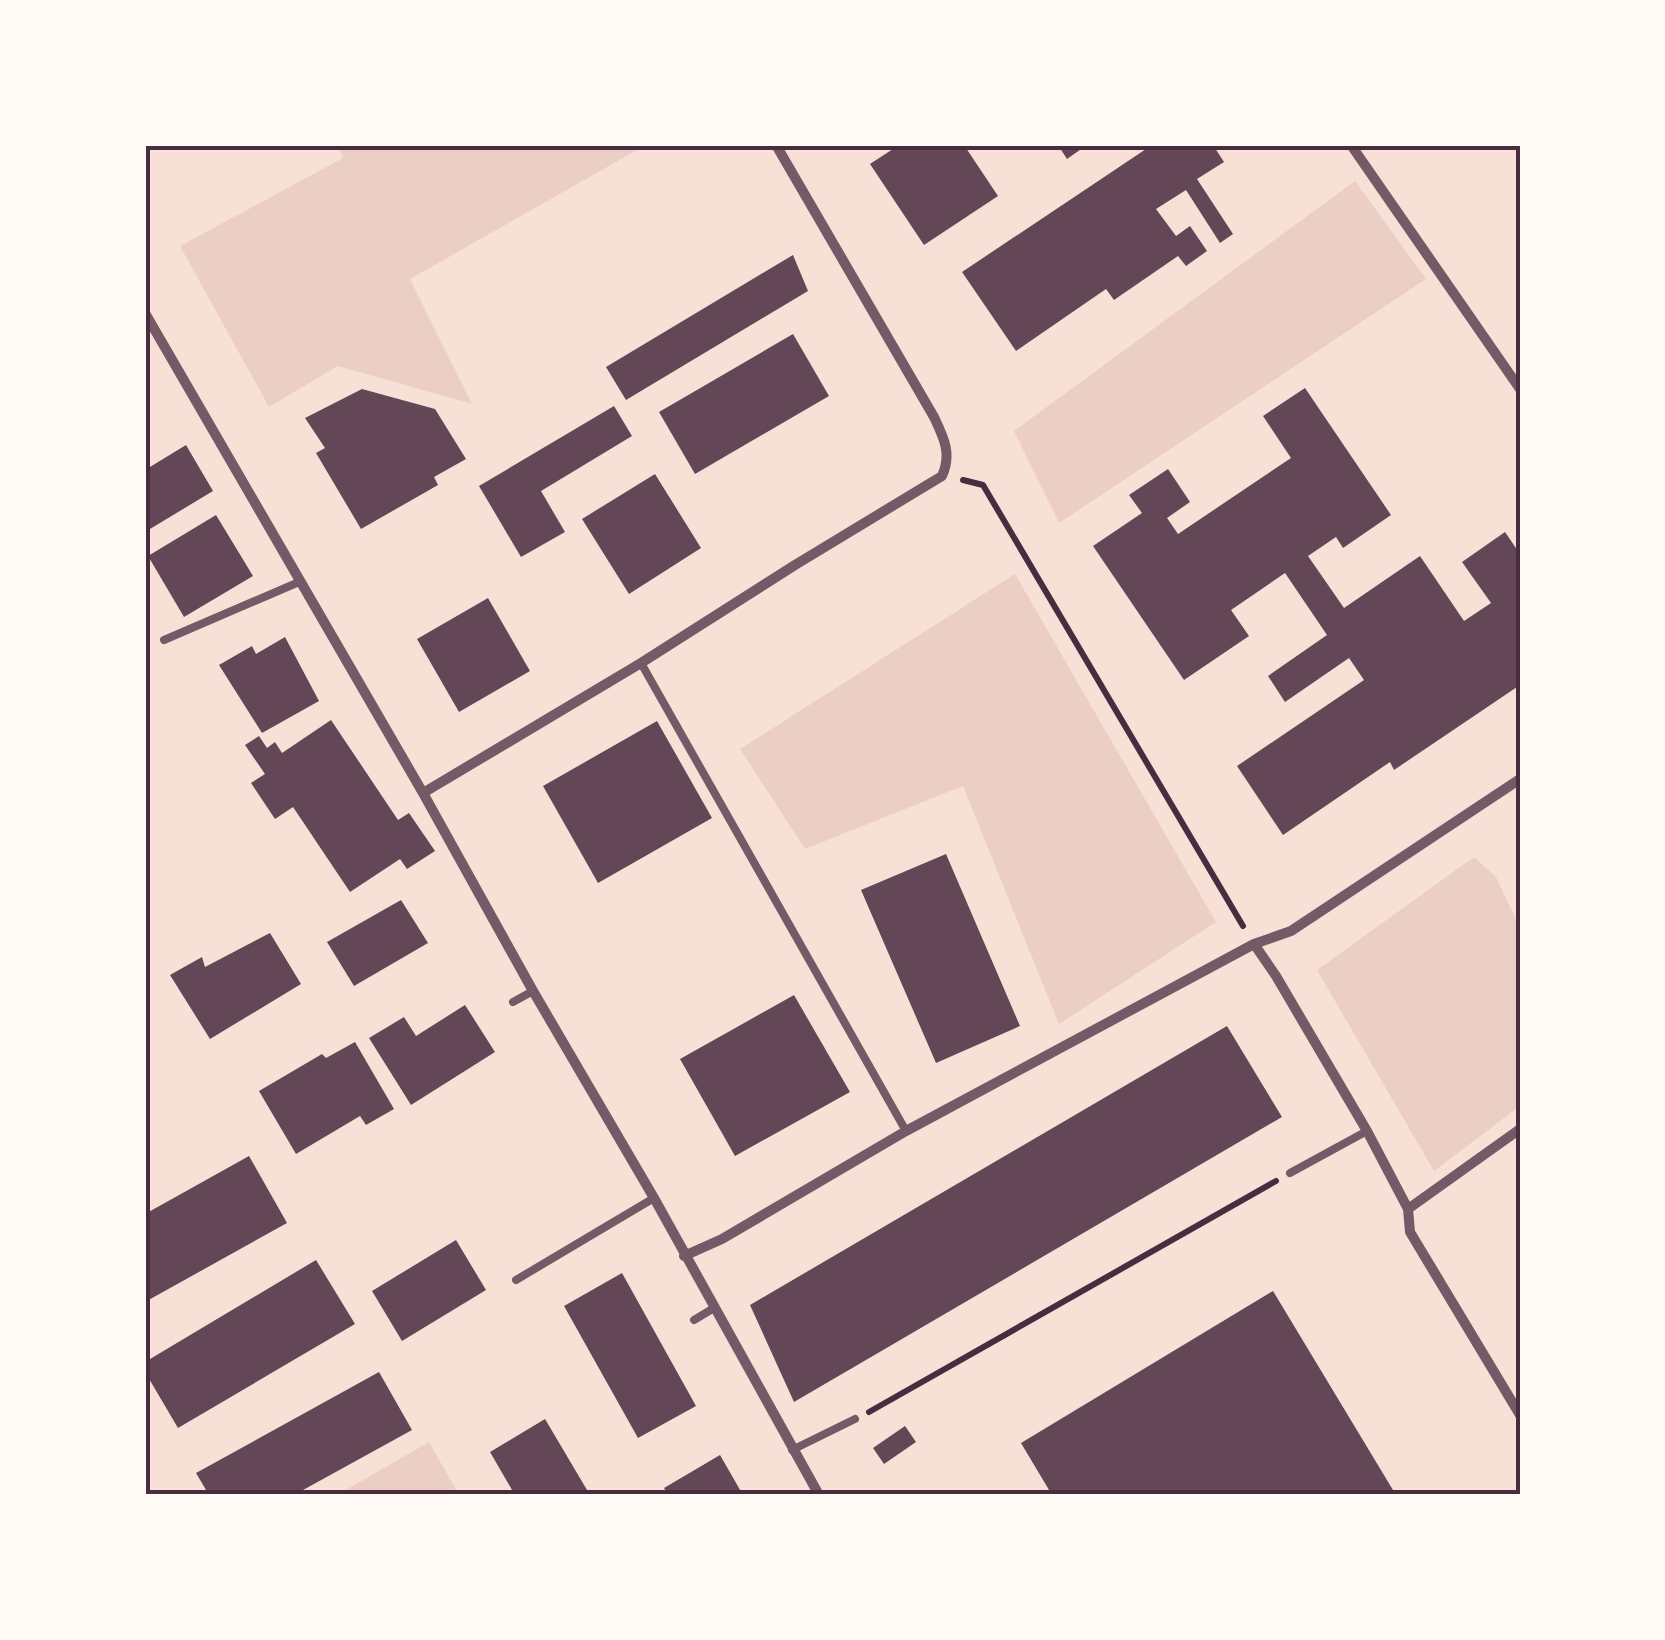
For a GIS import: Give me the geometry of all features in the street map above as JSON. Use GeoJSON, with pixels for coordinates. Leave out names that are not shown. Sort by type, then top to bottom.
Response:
{"type":"FeatureCollection","features":[{"type":"Feature","properties":{"kind":"street"},"geometry":{"type":"LineString","coordinates":[[423,793],[641,664],[942,476],[948,453],[934,417],[776,145]]}},
{"type":"Feature","properties":{"kind":"street"},"geometry":{"type":"LineString","coordinates":[[1351,145],[1520,389]]}},
{"type":"Feature","properties":{"kind":"street"},"geometry":{"type":"LineString","coordinates":[[145,312],[654,1198],[818,1495]]}},
{"type":"Feature","properties":{"kind":"street"},"geometry":{"type":"LineString","coordinates":[[684,1256],[722,1239],[906,1131],[1254,944],[1292,931],[1520,779]]}},
{"type":"Feature","properties":{"kind":"street"},"geometry":{"type":"LineString","coordinates":[[1254,944],[1367,1131],[1408,1208],[1410,1232],[1520,1416]]}},
{"type":"Feature","properties":{"kind":"street"},"geometry":{"type":"LineString","coordinates":[[1408,1208],[1520,1129]]}},
{"type":"Feature","properties":{"kind":"lane"},"geometry":{"type":"LineString","coordinates":[[164,640],[299,582]]}},
{"type":"Feature","properties":{"kind":"lane"},"geometry":{"type":"LineString","coordinates":[[641,664],[906,1131]]}},
{"type":"Feature","properties":{"kind":"lane"},"geometry":{"type":"LineString","coordinates":[[513,1002],[533,991]]}},
{"type":"Feature","properties":{"kind":"lane"},"geometry":{"type":"LineString","coordinates":[[1290,1173],[1367,1131]]}},
{"type":"Feature","properties":{"kind":"lane"},"geometry":{"type":"LineString","coordinates":[[516,1280],[654,1198]]}},
{"type":"Feature","properties":{"kind":"lane"},"geometry":{"type":"LineString","coordinates":[[694,1320],[714,1308]]}},
{"type":"Feature","properties":{"kind":"lane"},"geometry":{"type":"LineString","coordinates":[[792,1450],[856,1420]]}},
{"type":"Feature","properties":{"kind":"path"},"geometry":{"type":"LineString","coordinates":[[942,476],[983,485],[1254,944]]}},
{"type":"Feature","properties":{"kind":"path"},"geometry":{"type":"LineString","coordinates":[[856,1420],[1290,1173]]}},
{"type":"Feature","properties":{"kind":"shaded area"},"geometry":{"type":"Polygon","coordinates":[[[337,145],[646,145],[410,279],[472,404],[338,366],[269,407],[180,246],[343,158],[337,145]]]}},
{"type":"Feature","properties":{"kind":"shaded area"},"geometry":{"type":"Polygon","coordinates":[[[1355,181],[1426,279],[1059,523],[1014,431],[1355,181]]]}},
{"type":"Feature","properties":{"kind":"shaded area"},"geometry":{"type":"Polygon","coordinates":[[[1015,574],[1216,922],[1059,1024],[963,786],[805,849],[740,749],[1015,574]]]}},
{"type":"Feature","properties":{"kind":"shaded area"},"geometry":{"type":"Polygon","coordinates":[[[1474,857],[1496,877],[1520,928],[1520,1106],[1434,1171],[1317,970],[1474,857]]]}},
{"type":"Feature","properties":{"kind":"shaded area"},"geometry":{"type":"Polygon","coordinates":[[[429,1442],[459,1495],[337,1495],[429,1442]]]}},
{"type":"Feature","properties":{"kind":"building"},"geometry":{"type":"Polygon","coordinates":[[[899,145],[964,145],[998,196],[924,245],[870,164],[899,145]]]}},
{"type":"Feature","properties":{"kind":"building"},"geometry":{"type":"Polygon","coordinates":[[[1058,145],[1087,145],[1067,159],[1058,145]]]}},
{"type":"Feature","properties":{"kind":"building"},"geometry":{"type":"Polygon","coordinates":[[[1152,145],[1213,145],[1224,162],[1197,179],[1233,234],[1220,243],[1186,190],[1156,209],[1176,236],[1190,226],[1207,251],[1186,266],[1178,256],[1114,300],[1106,289],[1016,351],[962,272],[1152,145]]]}},
{"type":"Feature","properties":{"kind":"building"},"geometry":{"type":"Polygon","coordinates":[[[793,255],[808,291],[626,400],[606,367],[793,255]]]}},
{"type":"Feature","properties":{"kind":"building"},"geometry":{"type":"Polygon","coordinates":[[[793,334],[829,396],[695,474],[659,412],[793,334]]]}},
{"type":"Feature","properties":{"kind":"building"},"geometry":{"type":"Polygon","coordinates":[[[1305,388],[1391,515],[1343,548],[1336,537],[1308,556],[1344,608],[1420,556],[1464,621],[1491,603],[1462,562],[1505,532],[1520,554],[1520,685],[1394,770],[1390,762],[1283,835],[1237,766],[1364,680],[1349,658],[1285,702],[1268,676],[1327,635],[1285,573],[1231,610],[1249,636],[1184,680],[1093,546],[1142,513],[1129,495],[1168,469],[1190,502],[1167,518],[1178,534],[1291,458],[1263,416],[1305,388]]]}},
{"type":"Feature","properties":{"kind":"building"},"geometry":{"type":"Polygon","coordinates":[[[362,389],[435,409],[466,459],[434,477],[438,485],[361,529],[316,453],[325,448],[305,418],[362,389]]]}},
{"type":"Feature","properties":{"kind":"building"},"geometry":{"type":"Polygon","coordinates":[[[614,406],[632,436],[541,491],[565,532],[521,557],[479,486],[614,406]]]}},
{"type":"Feature","properties":{"kind":"building"},"geometry":{"type":"Polygon","coordinates":[[[186,445],[213,491],[145,532],[145,470],[186,445]]]}},
{"type":"Feature","properties":{"kind":"building"},"geometry":{"type":"Polygon","coordinates":[[[655,474],[701,548],[629,594],[582,519],[655,474]]]}},
{"type":"Feature","properties":{"kind":"building"},"geometry":{"type":"Polygon","coordinates":[[[216,515],[253,576],[184,617],[148,556],[216,515]]]}},
{"type":"Feature","properties":{"kind":"building"},"geometry":{"type":"Polygon","coordinates":[[[488,598],[530,671],[459,712],[417,639],[488,598]]]}},
{"type":"Feature","properties":{"kind":"building"},"geometry":{"type":"Polygon","coordinates":[[[285,637],[319,701],[262,733],[219,665],[252,646],[256,654],[285,637]]]}},
{"type":"Feature","properties":{"kind":"building"},"geometry":{"type":"Polygon","coordinates":[[[331,720],[398,820],[409,813],[435,851],[407,869],[400,859],[350,892],[293,807],[275,819],[251,783],[265,774],[245,745],[259,736],[267,748],[275,742],[282,753],[331,720]]]}},
{"type":"Feature","properties":{"kind":"building"},"geometry":{"type":"Polygon","coordinates":[[[657,721],[712,818],[598,883],[543,786],[657,721]]]}},
{"type":"Feature","properties":{"kind":"building"},"geometry":{"type":"Polygon","coordinates":[[[946,854],[1020,1026],[936,1063],[861,890],[946,854]]]}},
{"type":"Feature","properties":{"kind":"building"},"geometry":{"type":"Polygon","coordinates":[[[401,900],[428,943],[354,986],[327,942],[401,900]]]}},
{"type":"Feature","properties":{"kind":"building"},"geometry":{"type":"Polygon","coordinates":[[[270,933],[301,984],[210,1039],[170,975],[202,957],[205,967],[270,933]]]}},
{"type":"Feature","properties":{"kind":"building"},"geometry":{"type":"Polygon","coordinates":[[[794,995],[850,1092],[735,1156],[680,1059],[794,995]]]}},
{"type":"Feature","properties":{"kind":"building"},"geometry":{"type":"Polygon","coordinates":[[[465,1005],[495,1052],[411,1105],[369,1038],[404,1017],[416,1036],[465,1005]]]}},
{"type":"Feature","properties":{"kind":"building"},"geometry":{"type":"Polygon","coordinates":[[[1227,1026],[1282,1117],[794,1402],[750,1305],[1227,1026]]]}},
{"type":"Feature","properties":{"kind":"building"},"geometry":{"type":"Polygon","coordinates":[[[355,1042],[394,1109],[366,1125],[360,1116],[296,1154],[259,1091],[322,1054],[326,1058],[355,1042]]]}},
{"type":"Feature","properties":{"kind":"building"},"geometry":{"type":"Polygon","coordinates":[[[249,1156],[287,1223],[145,1302],[145,1214],[249,1156]]]}},
{"type":"Feature","properties":{"kind":"building"},"geometry":{"type":"Polygon","coordinates":[[[456,1240],[486,1290],[402,1341],[372,1291],[456,1240]]]}},
{"type":"Feature","properties":{"kind":"building"},"geometry":{"type":"Polygon","coordinates":[[[316,1260],[355,1324],[178,1428],[145,1372],[145,1362],[316,1260]]]}},
{"type":"Feature","properties":{"kind":"building"},"geometry":{"type":"Polygon","coordinates":[[[622,1273],[696,1406],[638,1438],[564,1306],[622,1273]]]}},
{"type":"Feature","properties":{"kind":"building"},"geometry":{"type":"Polygon","coordinates":[[[1273,1291],[1396,1495],[1052,1495],[1021,1443],[1273,1291]]]}},
{"type":"Feature","properties":{"kind":"building"},"geometry":{"type":"Polygon","coordinates":[[[379,1372],[412,1430],[294,1495],[209,1495],[196,1473],[379,1372]]]}},
{"type":"Feature","properties":{"kind":"building"},"geometry":{"type":"Polygon","coordinates":[[[545,1419],[590,1495],[515,1495],[490,1452],[545,1419]]]}},
{"type":"Feature","properties":{"kind":"building"},"geometry":{"type":"Polygon","coordinates":[[[905,1426],[916,1442],[884,1464],[873,1448],[905,1426]]]}},
{"type":"Feature","properties":{"kind":"building"},"geometry":{"type":"Polygon","coordinates":[[[720,1455],[743,1495],[668,1495],[664,1488],[720,1455]]]}}]}
